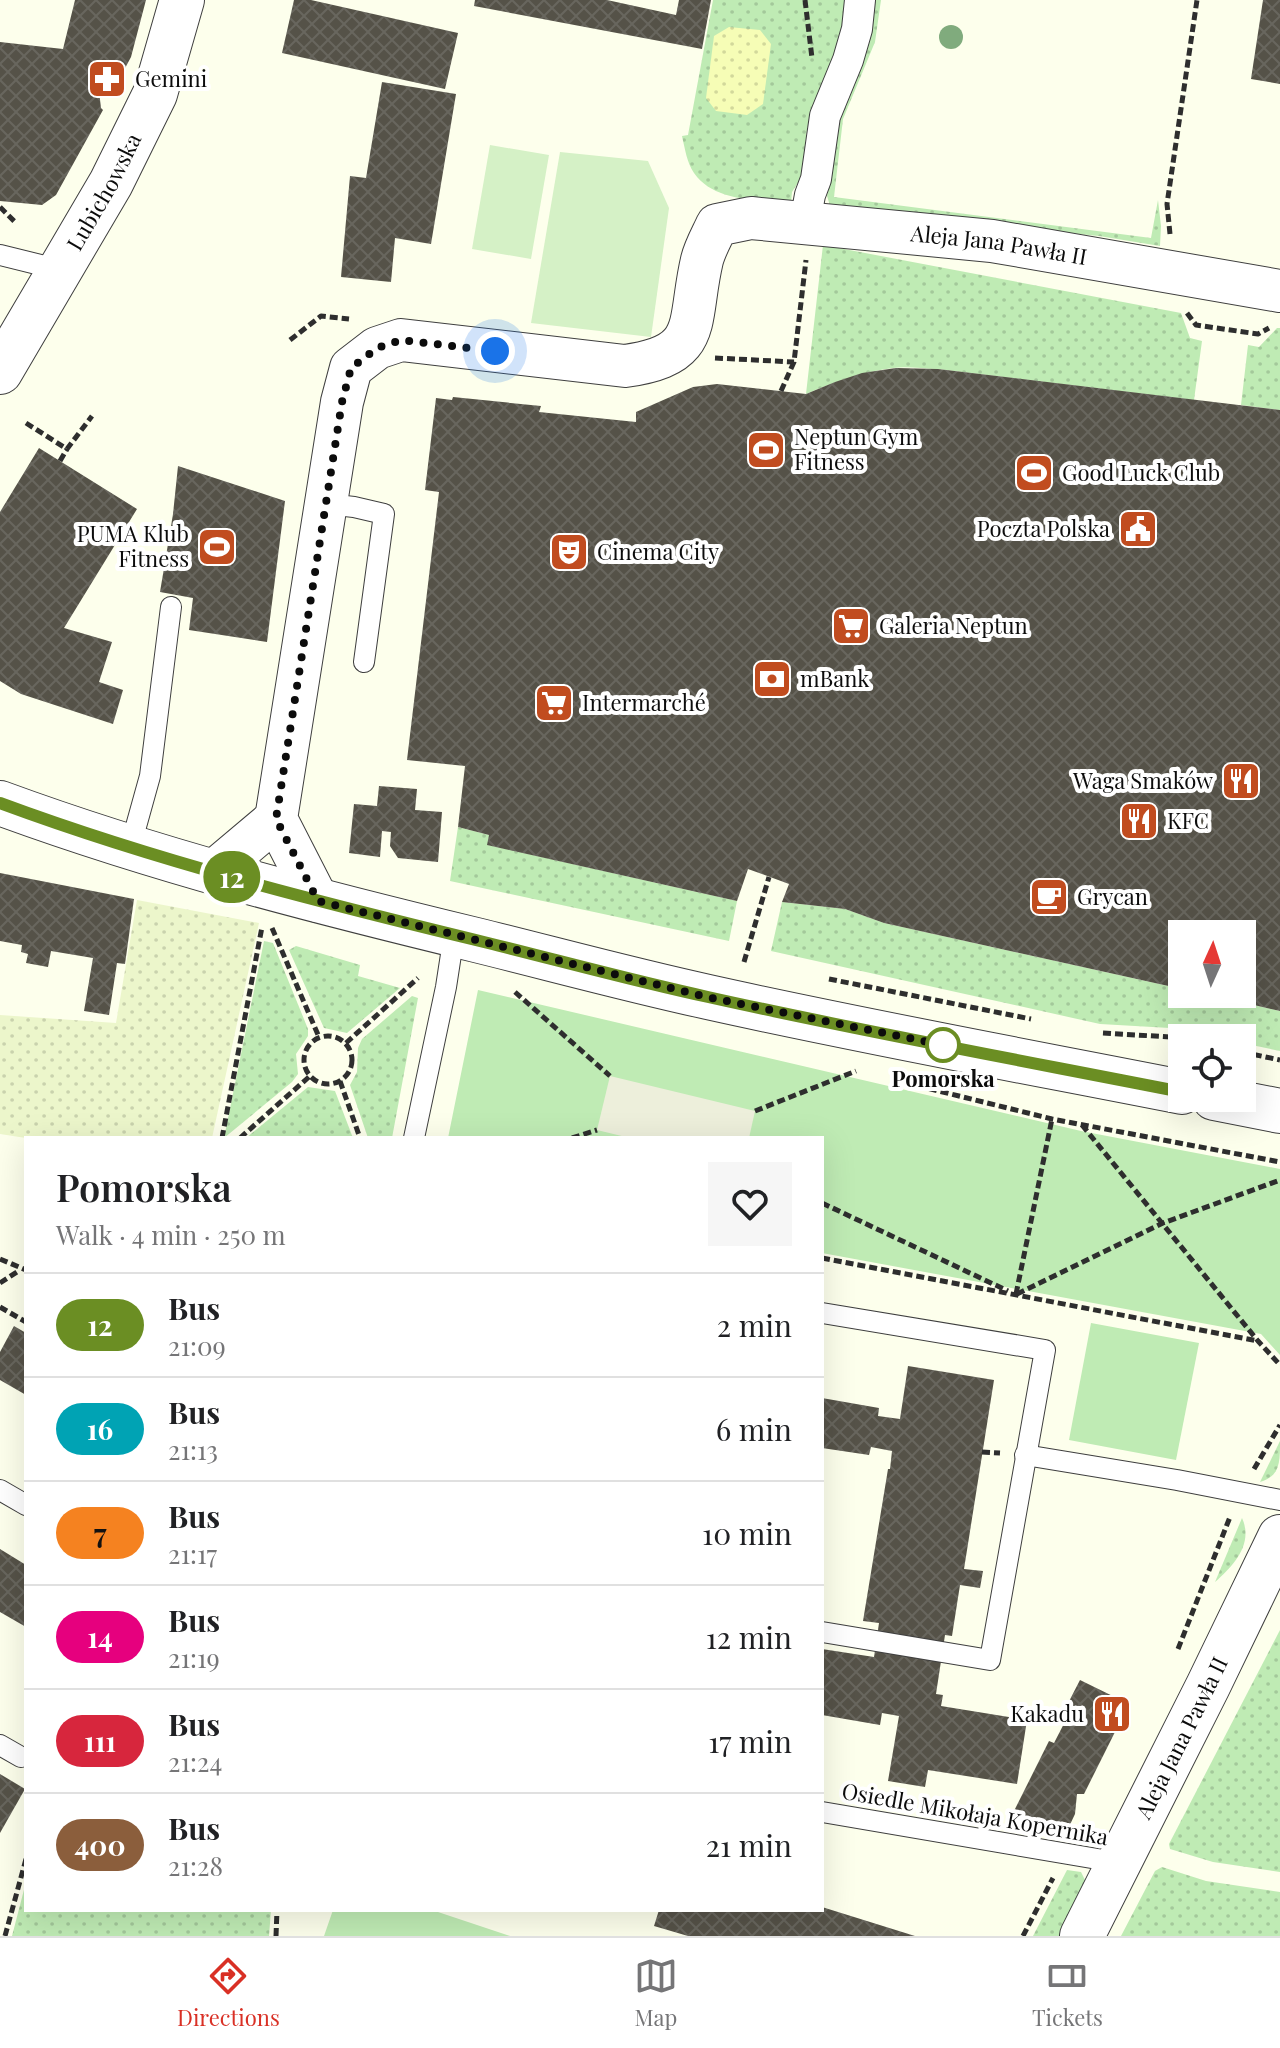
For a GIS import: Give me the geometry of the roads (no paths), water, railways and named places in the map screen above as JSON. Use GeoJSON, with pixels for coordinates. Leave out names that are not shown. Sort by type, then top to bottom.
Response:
{"type":"FeatureCollection","features":[{"type":"Feature","properties":{"kind":"street","name":"Lubichowska"},"geometry":{"type":"LineString","coordinates":[[0,372],[111,183],[155,94],[182,0]]}},
{"type":"Feature","properties":{"kind":"street"},"geometry":{"type":"LineString","coordinates":[[804,233],[825,116],[848,60],[857,29],[860,0]]}},
{"type":"Feature","properties":{"kind":"street","name":"Aleja Jana Pawła II"},"geometry":{"type":"LineString","coordinates":[[327,504],[342,402],[351,368],[377,348],[401,340],[625,366],[649,363],[670,355],[688,336],[703,257],[717,225],[751,218],[804,233],[992,241],[1280,291]]}},
{"type":"Feature","properties":{"kind":"street"},"geometry":{"type":"LineString","coordinates":[[318,901],[276,819],[327,504]]}},
{"type":"Feature","properties":{"kind":"street"},"geometry":{"type":"LineString","coordinates":[[0,803],[81,833],[318,901],[452,953],[707,997],[1168,1089]]}},
{"type":"Feature","properties":{"kind":"street"},"geometry":{"type":"LineString","coordinates":[[213,872],[276,819]]}},
{"type":"Feature","properties":{"kind":"street"},"geometry":{"type":"LineString","coordinates":[[1256,1106],[1280,1111]]}},
{"type":"Feature","properties":{"kind":"street","name":"Aleja Jana Pawła II"},"geometry":{"type":"LineString","coordinates":[[1082,1936],[1121,1863],[1280,1537]]}},
{"type":"Feature","properties":{"kind":"lane"},"geometry":{"type":"LineString","coordinates":[[0,255],[61,270]]}},
{"type":"Feature","properties":{"kind":"lane"},"geometry":{"type":"LineString","coordinates":[[327,504],[384,514],[364,662]]}},
{"type":"Feature","properties":{"kind":"lane"},"geometry":{"type":"LineString","coordinates":[[130,848],[150,776],[171,607]]}},
{"type":"Feature","properties":{"kind":"lane"},"geometry":{"type":"LineString","coordinates":[[414,1136],[452,953]]}},
{"type":"Feature","properties":{"kind":"lane"},"geometry":{"type":"LineString","coordinates":[[824,1313],[1045,1350],[990,1660],[824,1632]]}},
{"type":"Feature","properties":{"kind":"lane"},"geometry":{"type":"LineString","coordinates":[[1025,1455],[1280,1500]]}},
{"type":"Feature","properties":{"kind":"lane"},"geometry":{"type":"LineString","coordinates":[[0,1490],[24,1504]]}},
{"type":"Feature","properties":{"kind":"lane"},"geometry":{"type":"LineString","coordinates":[[0,1745],[21,1757]]}},
{"type":"Feature","properties":{"kind":"lane","name":"Osiedle Mikołaja Kopernika"},"geometry":{"type":"LineString","coordinates":[[824,1812],[1121,1863]]}},
{"type":"Feature","properties":{"kind":"place","name":"Gemini"},"geometry":{"type":"Point","coordinates":[107,79]}},
{"type":"Feature","properties":{"kind":"place","name":"Neptun Gym Fitness"},"geometry":{"type":"Point","coordinates":[766,450]}},
{"type":"Feature","properties":{"kind":"place","name":"Good Luck Club"},"geometry":{"type":"Point","coordinates":[1034,473]}},
{"type":"Feature","properties":{"kind":"place","name":"Poczta Polska"},"geometry":{"type":"Point","coordinates":[1138,529]}},
{"type":"Feature","properties":{"kind":"place","name":"PUMA Klub Fitness"},"geometry":{"type":"Point","coordinates":[217,547]}},
{"type":"Feature","properties":{"kind":"place","name":"Cinema City"},"geometry":{"type":"Point","coordinates":[569,552]}},
{"type":"Feature","properties":{"kind":"place","name":"Galeria Neptun"},"geometry":{"type":"Point","coordinates":[851,626]}},
{"type":"Feature","properties":{"kind":"place","name":"mBank"},"geometry":{"type":"Point","coordinates":[772,679]}},
{"type":"Feature","properties":{"kind":"place","name":"Intermarché"},"geometry":{"type":"Point","coordinates":[554,703]}},
{"type":"Feature","properties":{"kind":"place","name":"Waga Smaków"},"geometry":{"type":"Point","coordinates":[1241,781]}},
{"type":"Feature","properties":{"kind":"place","name":"KFC"},"geometry":{"type":"Point","coordinates":[1139,821]}},
{"type":"Feature","properties":{"kind":"place","name":"Grycan"},"geometry":{"type":"Point","coordinates":[1049,897]}},
{"type":"Feature","properties":{"kind":"place","name":"Pomorska"},"geometry":{"type":"Point","coordinates":[943,1045]}},
{"type":"Feature","properties":{"kind":"place","name":"Kakadu"},"geometry":{"type":"Point","coordinates":[1112,1714]}}]}
